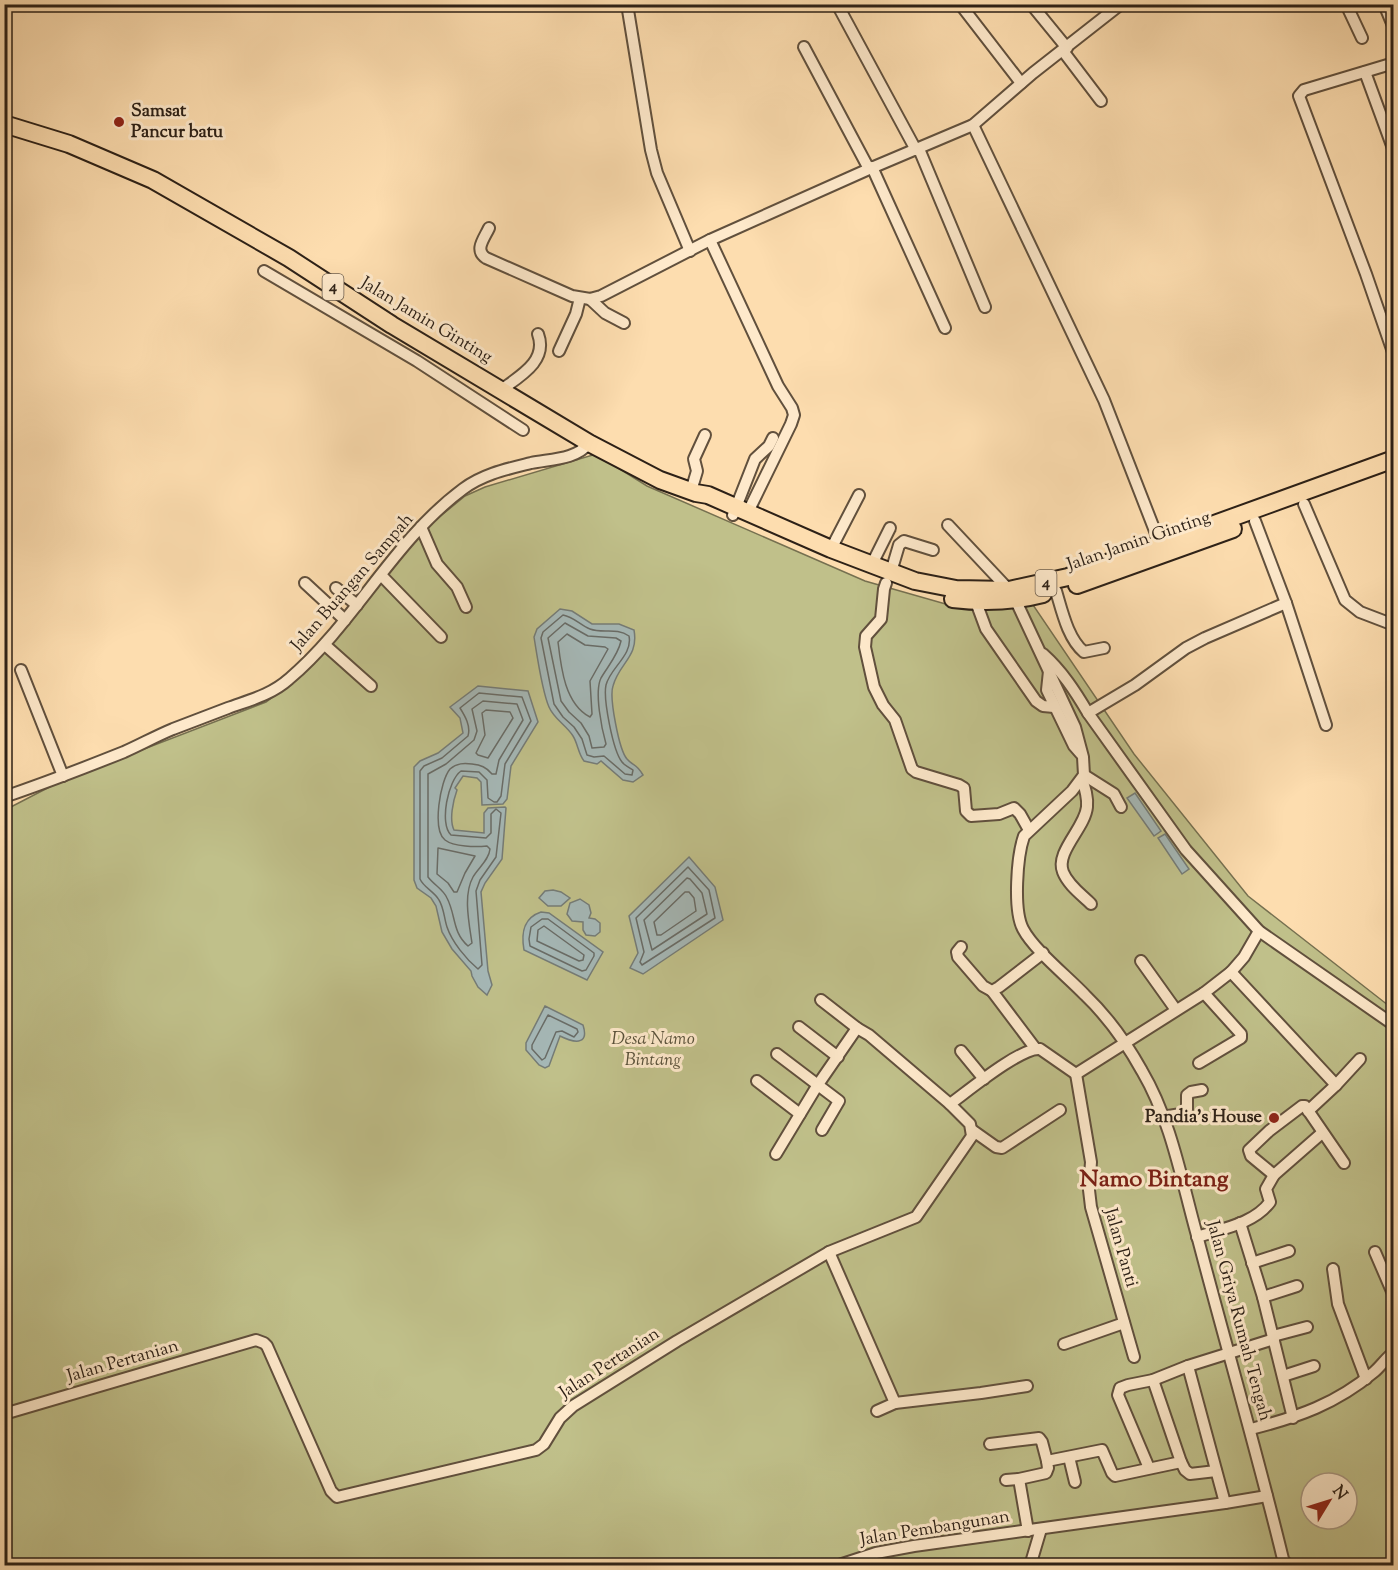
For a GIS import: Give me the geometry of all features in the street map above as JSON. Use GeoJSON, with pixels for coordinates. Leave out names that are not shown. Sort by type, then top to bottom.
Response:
{"type":"FeatureCollection","features":[{"type":"Feature","properties":{"kind":"highway","name":"Jalan Jamin Ginting"},"geometry":{"type":"LineString","coordinates":[[4,123],[69,144],[153,180],[289,258],[426,346],[589,443],[660,480],[871,566],[889,578],[1012,596],[1255,521],[1394,470]]}},
{"type":"Feature","properties":{"kind":"highway","name":"Jalan Jamin Ginting"},"geometry":{"type":"LineString","coordinates":[[739,511],[752,526],[817,555],[942,598],[976,602],[1056,591],[1280,501],[1394,459]]}},
{"type":"Feature","properties":{"kind":"street"},"geometry":{"type":"LineString","coordinates":[[627,4],[651,150],[657,173],[690,251]]}},
{"type":"Feature","properties":{"kind":"street"},"geometry":{"type":"LineString","coordinates":[[837,4],[918,150],[985,307]]}},
{"type":"Feature","properties":{"kind":"street"},"geometry":{"type":"LineString","coordinates":[[960,4],[1021,83]]}},
{"type":"Feature","properties":{"kind":"street"},"geometry":{"type":"LineString","coordinates":[[1031,4],[1101,101]]}},
{"type":"Feature","properties":{"kind":"street"},"geometry":{"type":"LineString","coordinates":[[489,228],[479,248],[483,256],[567,295],[585,298],[601,296],[710,240],[974,125],[1021,83],[1065,49],[1108,8],[1121,4]]}},
{"type":"Feature","properties":{"kind":"street"},"geometry":{"type":"LineString","coordinates":[[1346,4],[1362,38]]}},
{"type":"Feature","properties":{"kind":"street"},"geometry":{"type":"LineString","coordinates":[[1384,4],[1394,28]]}},
{"type":"Feature","properties":{"kind":"street"},"geometry":{"type":"LineString","coordinates":[[804,47],[871,168],[945,328]]}},
{"type":"Feature","properties":{"kind":"street"},"geometry":{"type":"LineString","coordinates":[[1394,63],[1304,90],[1299,96],[1394,355]]}},
{"type":"Feature","properties":{"kind":"street"},"geometry":{"type":"LineString","coordinates":[[1365,72],[1394,151]]}},
{"type":"Feature","properties":{"kind":"street"},"geometry":{"type":"LineString","coordinates":[[974,125],[1104,400],[1162,549]]}},
{"type":"Feature","properties":{"kind":"street"},"geometry":{"type":"LineString","coordinates":[[710,240],[778,386],[793,412],[791,424],[739,511]]}},
{"type":"Feature","properties":{"kind":"street"},"geometry":{"type":"LineString","coordinates":[[264,271],[417,362],[524,430]]}},
{"type":"Feature","properties":{"kind":"street"},"geometry":{"type":"LineString","coordinates":[[585,298],[605,313],[624,323]]}},
{"type":"Feature","properties":{"kind":"street"},"geometry":{"type":"LineString","coordinates":[[559,351],[585,298]]}},
{"type":"Feature","properties":{"kind":"street"},"geometry":{"type":"LineString","coordinates":[[501,390],[529,368],[538,357],[541,343],[538,334]]}},
{"type":"Feature","properties":{"kind":"street"},"geometry":{"type":"LineString","coordinates":[[417,362],[426,346]]}},
{"type":"Feature","properties":{"kind":"street"},"geometry":{"type":"LineString","coordinates":[[693,492],[697,471],[694,459],[705,435]]}},
{"type":"Feature","properties":{"kind":"street"},"geometry":{"type":"LineString","coordinates":[[739,511],[755,459],[769,446],[773,438]]}},
{"type":"Feature","properties":{"kind":"street","name":"Jalan Buangan Sampah"},"geometry":{"type":"LineString","coordinates":[[4,796],[63,776],[167,732],[259,699],[287,681],[325,645],[421,527],[464,488],[486,476],[531,463],[577,454],[589,443]]}},
{"type":"Feature","properties":{"kind":"street"},"geometry":{"type":"LineString","coordinates":[[831,549],[859,495]]}},
{"type":"Feature","properties":{"kind":"street"},"geometry":{"type":"LineString","coordinates":[[1304,504],[1345,600],[1360,612],[1394,625]]}},
{"type":"Feature","properties":{"kind":"street"},"geometry":{"type":"LineString","coordinates":[[1255,521],[1286,603],[1326,724]]}},
{"type":"Feature","properties":{"kind":"street"},"geometry":{"type":"LineString","coordinates":[[948,525],[1012,596],[1041,652],[1075,727],[1083,757],[1087,809],[1082,825],[1064,855],[1062,867],[1069,882],[1091,904]]}},
{"type":"Feature","properties":{"kind":"street"},"geometry":{"type":"LineString","coordinates":[[421,527],[437,564],[458,587],[466,607]]}},
{"type":"Feature","properties":{"kind":"street"},"geometry":{"type":"LineString","coordinates":[[871,566],[890,528]]}},
{"type":"Feature","properties":{"kind":"street"},"geometry":{"type":"LineString","coordinates":[[933,550],[904,541],[899,545],[884,589],[881,619],[866,636],[865,647],[874,687],[883,705],[895,720],[912,769],[959,784],[964,788],[966,810],[971,816],[999,814],[1014,808],[1029,830],[1083,777]]}},
{"type":"Feature","properties":{"kind":"street"},"geometry":{"type":"LineString","coordinates":[[381,575],[441,637]]}},
{"type":"Feature","properties":{"kind":"street"},"geometry":{"type":"LineString","coordinates":[[305,583],[345,620]]}},
{"type":"Feature","properties":{"kind":"street"},"geometry":{"type":"LineString","coordinates":[[336,588],[357,605]]}},
{"type":"Feature","properties":{"kind":"street"},"geometry":{"type":"LineString","coordinates":[[1056,591],[1078,647],[1084,652],[1104,648]]}},
{"type":"Feature","properties":{"kind":"street"},"geometry":{"type":"LineString","coordinates":[[976,602],[986,629],[1036,701],[1043,706],[1054,707]]}},
{"type":"Feature","properties":{"kind":"street"},"geometry":{"type":"LineString","coordinates":[[1088,713],[1135,685],[1186,648],[1286,603]]}},
{"type":"Feature","properties":{"kind":"street"},"geometry":{"type":"LineString","coordinates":[[325,645],[371,686]]}},
{"type":"Feature","properties":{"kind":"street"},"geometry":{"type":"LineString","coordinates":[[1041,652],[1057,667],[1186,850],[1259,931],[1394,1025]]}},
{"type":"Feature","properties":{"kind":"street"},"geometry":{"type":"LineString","coordinates":[[21,670],[63,776]]}},
{"type":"Feature","properties":{"kind":"street"},"geometry":{"type":"LineString","coordinates":[[1048,671],[1047,690],[1074,746],[1083,757]]}},
{"type":"Feature","properties":{"kind":"street"},"geometry":{"type":"LineString","coordinates":[[1083,777],[1114,794],[1121,807]]}},
{"type":"Feature","properties":{"kind":"street","name":"Jalan Griya Rumah Tengah"},"geometry":{"type":"LineString","coordinates":[[1029,830],[1022,842],[1016,898],[1023,930],[1088,998],[1125,1043],[1144,1074],[1162,1116],[1183,1180],[1251,1430],[1283,1559],[1288,1566]]}},
{"type":"Feature","properties":{"kind":"street"},"geometry":{"type":"LineString","coordinates":[[950,1104],[1028,1050],[1035,1048],[1046,1051],[1076,1074],[1204,993],[1231,972],[1244,957],[1259,931]]}},
{"type":"Feature","properties":{"kind":"street"},"geometry":{"type":"LineString","coordinates":[[961,947],[957,952],[957,957],[982,986],[992,990],[1035,1048]]}},
{"type":"Feature","properties":{"kind":"street"},"geometry":{"type":"LineString","coordinates":[[992,990],[1043,953]]}},
{"type":"Feature","properties":{"kind":"street"},"geometry":{"type":"LineString","coordinates":[[1142,961],[1176,1010]]}},
{"type":"Feature","properties":{"kind":"street"},"geometry":{"type":"LineString","coordinates":[[1231,972],[1336,1084]]}},
{"type":"Feature","properties":{"kind":"street"},"geometry":{"type":"LineString","coordinates":[[1199,1063],[1240,1038],[1242,1034],[1204,993]]}},
{"type":"Feature","properties":{"kind":"street"},"geometry":{"type":"LineString","coordinates":[[821,1000],[868,1035],[950,1104],[970,1124],[972,1130],[996,1147],[1002,1148],[1060,1110]]}},
{"type":"Feature","properties":{"kind":"street"},"geometry":{"type":"LineString","coordinates":[[799,1027],[838,1057]]}},
{"type":"Feature","properties":{"kind":"street"},"geometry":{"type":"LineString","coordinates":[[776,1154],[817,1086],[857,1028]]}},
{"type":"Feature","properties":{"kind":"street"},"geometry":{"type":"LineString","coordinates":[[961,1051],[984,1079]]}},
{"type":"Feature","properties":{"kind":"street"},"geometry":{"type":"LineString","coordinates":[[777,1054],[840,1102],[822,1130]]}},
{"type":"Feature","properties":{"kind":"street"},"geometry":{"type":"LineString","coordinates":[[1308,1112],[1360,1059]]}},
{"type":"Feature","properties":{"kind":"street","name":"Jalan Panti"},"geometry":{"type":"LineString","coordinates":[[1076,1074],[1091,1162],[1089,1190],[1091,1207],[1130,1329],[1134,1357]]}},
{"type":"Feature","properties":{"kind":"street"},"geometry":{"type":"LineString","coordinates":[[758,1081],[800,1114]]}},
{"type":"Feature","properties":{"kind":"street"},"geometry":{"type":"LineString","coordinates":[[1162,1116],[1181,1114],[1186,1110],[1187,1095],[1202,1090]]}},
{"type":"Feature","properties":{"kind":"street"},"geometry":{"type":"LineString","coordinates":[[1274,1175],[1251,1156],[1249,1150],[1262,1136],[1302,1106],[1305,1106],[1344,1163]]}},
{"type":"Feature","properties":{"kind":"street","name":"Jalan Pertanian"},"geometry":{"type":"LineString","coordinates":[[4,1414],[252,1341],[260,1341],[267,1346],[331,1491],[337,1497],[539,1448],[560,1418],[573,1406],[687,1335],[829,1252],[916,1217],[967,1145],[972,1130]]}},
{"type":"Feature","properties":{"kind":"street"},"geometry":{"type":"LineString","coordinates":[[1197,1237],[1256,1215],[1270,1203],[1266,1189],[1274,1175],[1322,1133]]}},
{"type":"Feature","properties":{"kind":"street"},"geometry":{"type":"LineString","coordinates":[[1240,1222],[1263,1297],[1293,1418]]}},
{"type":"Feature","properties":{"kind":"street"},"geometry":{"type":"LineString","coordinates":[[1252,1263],[1288,1251]]}},
{"type":"Feature","properties":{"kind":"street"},"geometry":{"type":"LineString","coordinates":[[829,1252],[896,1403]]}},
{"type":"Feature","properties":{"kind":"street"},"geometry":{"type":"LineString","coordinates":[[1375,1252],[1394,1296]]}},
{"type":"Feature","properties":{"kind":"street"},"geometry":{"type":"LineString","coordinates":[[1333,1269],[1338,1304],[1366,1379]]}},
{"type":"Feature","properties":{"kind":"street"},"geometry":{"type":"LineString","coordinates":[[1263,1297],[1297,1286]]}},
{"type":"Feature","properties":{"kind":"street"},"geometry":{"type":"LineString","coordinates":[[1149,1468],[1118,1393],[1124,1386],[1153,1380],[1188,1366],[1307,1327]]}},
{"type":"Feature","properties":{"kind":"street"},"geometry":{"type":"LineString","coordinates":[[1064,1344],[1130,1329]]}},
{"type":"Feature","properties":{"kind":"street"},"geometry":{"type":"LineString","coordinates":[[1251,1430],[1293,1418],[1334,1400],[1366,1379],[1394,1352]]}},
{"type":"Feature","properties":{"kind":"street"},"geometry":{"type":"LineString","coordinates":[[1188,1366],[1225,1503]]}},
{"type":"Feature","properties":{"kind":"street"},"geometry":{"type":"LineString","coordinates":[[1283,1376],[1314,1366]]}},
{"type":"Feature","properties":{"kind":"street"},"geometry":{"type":"LineString","coordinates":[[1153,1380],[1185,1470],[1190,1474],[1216,1471]]}},
{"type":"Feature","properties":{"kind":"street"},"geometry":{"type":"LineString","coordinates":[[877,1411],[896,1403],[1027,1386]]}},
{"type":"Feature","properties":{"kind":"street"},"geometry":{"type":"LineString","coordinates":[[990,1444],[1039,1438],[1042,1442],[1047,1461],[1046,1473],[1006,1480]]}},
{"type":"Feature","properties":{"kind":"street"},"geometry":{"type":"LineString","coordinates":[[1047,1461],[1103,1451],[1114,1476],[1181,1462]]}},
{"type":"Feature","properties":{"kind":"street"},"geometry":{"type":"LineString","coordinates":[[1069,1457],[1075,1482]]}},
{"type":"Feature","properties":{"kind":"street"},"geometry":{"type":"LineString","coordinates":[[1019,1479],[1028,1531]]}},
{"type":"Feature","properties":{"kind":"street","name":"Jalan Pembangunan"},"geometry":{"type":"LineString","coordinates":[[836,1566],[855,1558],[908,1547],[1267,1496]]}},
{"type":"Feature","properties":{"kind":"street"},"geometry":{"type":"LineString","coordinates":[[1030,1566],[1041,1529]]}},
{"type":"Feature","properties":{"kind":"green space","name":"Desa Namo Bintang"},"geometry":{"type":"Polygon","coordinates":[[[596,454],[647,486],[865,581],[956,607],[1027,596],[1134,754],[1248,896],[1393,1009],[1393,1565],[5,1566],[5,810],[61,781],[266,702],[302,675],[403,553],[432,523],[465,496],[485,487],[596,454]]]}},
{"type":"Feature","properties":{"kind":"water"},"geometry":{"type":"Polygon","coordinates":[[[560,609],[572,611],[592,624],[619,624],[634,630],[634,647],[616,678],[612,692],[616,723],[624,754],[643,775],[633,782],[623,780],[601,761],[597,764],[584,761],[573,736],[554,715],[546,700],[534,637],[537,629],[560,609]]]}},
{"type":"Feature","properties":{"kind":"water"},"geometry":{"type":"Polygon","coordinates":[[[478,686],[528,691],[538,722],[511,766],[507,799],[503,804],[482,805],[481,782],[477,778],[463,776],[455,788],[457,790],[452,816],[454,830],[484,833],[484,813],[488,808],[506,808],[502,859],[481,892],[488,971],[492,985],[487,995],[478,987],[471,971],[452,949],[442,932],[436,906],[431,898],[417,888],[414,880],[414,767],[420,761],[438,753],[463,733],[460,718],[450,707],[478,686]]]}},
{"type":"Feature","properties":{"kind":"water"},"geometry":{"type":"Polygon","coordinates":[[[1135,793],[1161,831],[1154,836],[1127,798],[1135,793]]]}},
{"type":"Feature","properties":{"kind":"water"},"geometry":{"type":"Polygon","coordinates":[[[1165,834],[1189,869],[1182,874],[1158,838],[1165,834]]]}},
{"type":"Feature","properties":{"kind":"water"},"geometry":{"type":"Polygon","coordinates":[[[689,857],[715,887],[723,920],[643,974],[630,968],[638,953],[629,916],[689,857]]]}},
{"type":"Feature","properties":{"kind":"water"},"geometry":{"type":"Polygon","coordinates":[[[553,890],[570,898],[561,906],[548,906],[539,898],[545,891],[553,890]]]}},
{"type":"Feature","properties":{"kind":"water"},"geometry":{"type":"Polygon","coordinates":[[[580,899],[589,905],[591,913],[589,918],[600,923],[600,932],[595,936],[586,935],[583,922],[572,921],[567,914],[570,903],[580,899]]]}},
{"type":"Feature","properties":{"kind":"water"},"geometry":{"type":"Polygon","coordinates":[[[541,912],[549,913],[603,952],[587,980],[524,950],[523,932],[527,922],[541,912]]]}},
{"type":"Feature","properties":{"kind":"water"},"geometry":{"type":"Polygon","coordinates":[[[545,1006],[583,1025],[585,1032],[582,1040],[579,1041],[560,1036],[549,1066],[545,1068],[539,1065],[526,1050],[526,1043],[545,1006]]]}},
{"type":"Feature","properties":{"kind":"place","name":"Samsat Pancur batu"},"geometry":{"type":"Point","coordinates":[119,122]}},
{"type":"Feature","properties":{"kind":"place","name":"Pandia's House"},"geometry":{"type":"Point","coordinates":[1274,1118]}},
{"type":"Feature","properties":{"kind":"district","name":"Namo Bintang"},"geometry":{"type":"Point","coordinates":[1154,1180]}}]}
